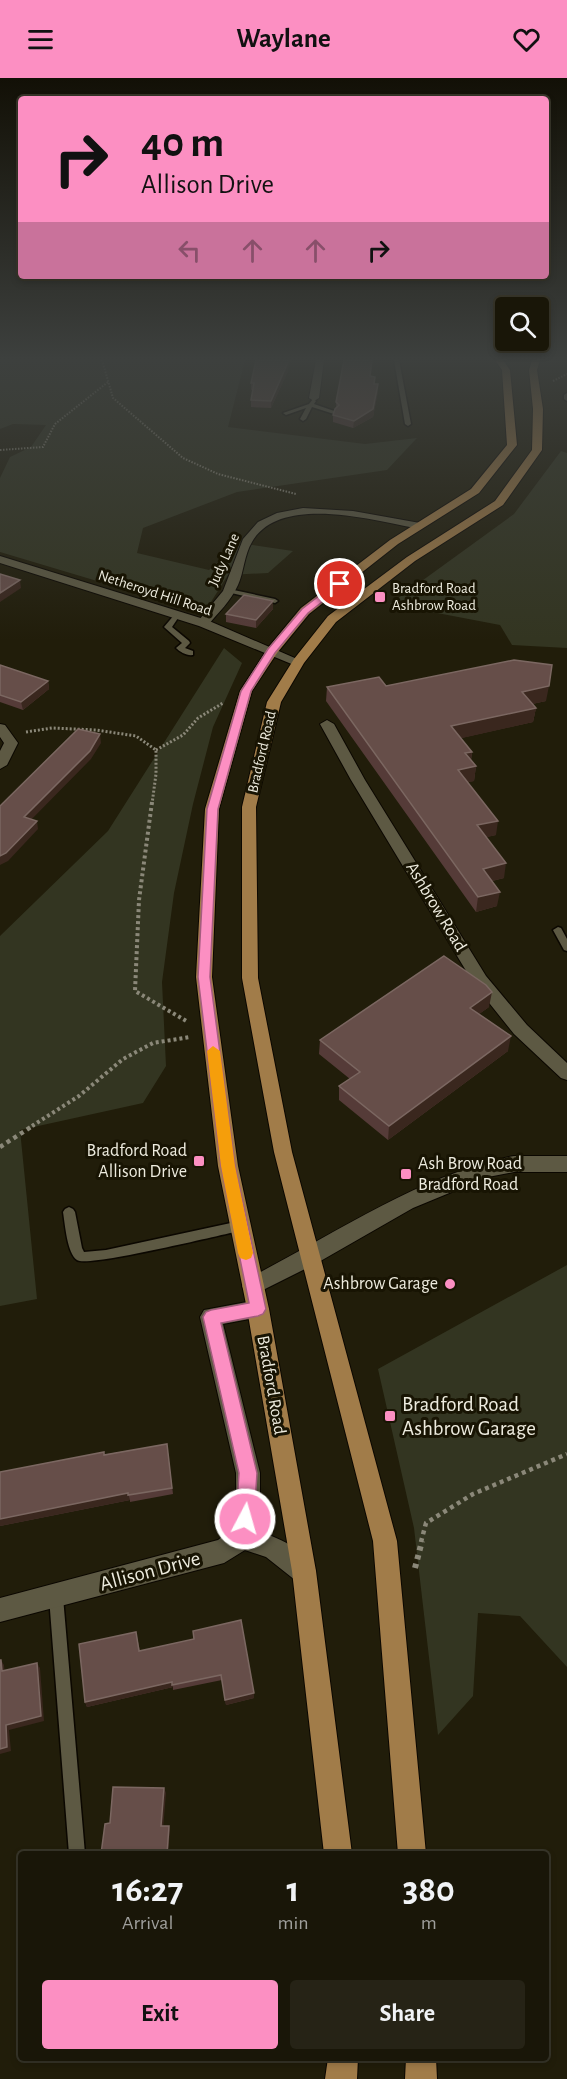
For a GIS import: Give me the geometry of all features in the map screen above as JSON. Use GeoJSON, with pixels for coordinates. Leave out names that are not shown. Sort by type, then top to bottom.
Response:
{"type":"FeatureCollection","features":[{"type":"Feature","properties":{"kind":"main road","name":"Bradford Road"},"geometry":{"type":"LineString","coordinates":[[338,1851],[304,1571],[258,1309],[228,1166],[204,977],[212,809],[246,691],[272,651],[305,611],[394,542],[475,491],[505,453]]}},
{"type":"Feature","properties":{"kind":"main road","name":"Bradford Road"},"geometry":{"type":"LineString","coordinates":[[412,1851],[385,1540],[283,1152],[250,978],[249,807],[274,702],[298,662],[332,619],[411,560],[499,503],[535,453]]}},
{"type":"Feature","properties":{"kind":"main road"},"geometry":{"type":"LineString","coordinates":[[305,611],[332,619]]}},
{"type":"Feature","properties":{"kind":"main road"},"geometry":{"type":"LineString","coordinates":[[342,2079],[343,2061]]}},
{"type":"Feature","properties":{"kind":"main road"},"geometry":{"type":"LineString","coordinates":[[421,2061],[421,2079]]}},
{"type":"Feature","properties":{"kind":"street","name":"Judy Lane"},"geometry":{"type":"LineString","coordinates":[[203,623],[229,591],[247,539],[255,529],[281,514],[303,510],[420,525]]}},
{"type":"Feature","properties":{"kind":"street","name":"Netheroyd Hill Road"},"geometry":{"type":"LineString","coordinates":[[0,559],[203,623],[298,662]]}},
{"type":"Feature","properties":{"kind":"street","name":"Ashbrow Road"},"geometry":{"type":"LineString","coordinates":[[327,724],[358,780],[490,995],[545,1054],[567,1073]]}},
{"type":"Feature","properties":{"kind":"street"},"geometry":{"type":"LineString","coordinates":[[0,765],[11,743],[2,732]]}},
{"type":"Feature","properties":{"kind":"street"},"geometry":{"type":"LineString","coordinates":[[252,1286],[310,1257],[406,1202],[485,1170],[514,1164],[567,1164]]}},
{"type":"Feature","properties":{"kind":"street"},"geometry":{"type":"LineString","coordinates":[[258,1309],[211,1317],[248,1473],[248,1501],[242,1537],[273,1548],[304,1571]]}},
{"type":"Feature","properties":{"kind":"street","name":"Allison Drive"},"geometry":{"type":"LineString","coordinates":[[0,1610],[224,1551],[242,1537]]}},
{"type":"Feature","properties":{"kind":"lane"},"geometry":{"type":"LineString","coordinates":[[229,591],[275,601]]}},
{"type":"Feature","properties":{"kind":"lane"},"geometry":{"type":"LineString","coordinates":[[177,615],[168,627],[186,643],[180,648],[190,653]]}},
{"type":"Feature","properties":{"kind":"lane"},"geometry":{"type":"LineString","coordinates":[[558,930],[567,948]]}},
{"type":"Feature","properties":{"kind":"lane"},"geometry":{"type":"LineString","coordinates":[[69,1212],[76,1250],[81,1257],[106,1255],[240,1226]]}},
{"type":"Feature","properties":{"kind":"lane"},"geometry":{"type":"LineString","coordinates":[[56,1597],[77,1851]]}},
{"type":"Feature","properties":{"kind":"path"},"geometry":{"type":"LineString","coordinates":[[178,453],[218,474],[299,495]]}},
{"type":"Feature","properties":{"kind":"path"},"geometry":{"type":"LineString","coordinates":[[156,750],[183,735],[198,718],[225,702],[254,678]]}},
{"type":"Feature","properties":{"kind":"path"},"geometry":{"type":"LineString","coordinates":[[2,732],[52,728],[96,730],[136,736],[156,750],[158,771],[145,843],[134,939],[135,991],[157,1006],[211,1034]]}},
{"type":"Feature","properties":{"kind":"path"},"geometry":{"type":"LineString","coordinates":[[0,1147],[78,1096],[123,1059],[153,1043],[211,1034]]}},
{"type":"Feature","properties":{"kind":"path"},"geometry":{"type":"LineString","coordinates":[[412,1581],[426,1523],[473,1494],[567,1454]]}},
{"type":"Feature","properties":{"kind":"green space"},"geometry":{"type":"Polygon","coordinates":[[[18,453],[403,453],[387,470],[237,492],[143,528],[137,553],[209,570],[239,543],[293,551],[268,573],[228,575],[204,613],[0,552],[0,478],[10,457],[18,453]]]}},
{"type":"Feature","properties":{"kind":"green space"},"geometry":{"type":"Polygon","coordinates":[[[559,453],[567,453],[567,648],[512,645],[500,625],[390,604],[514,514],[559,453]]]}},
{"type":"Feature","properties":{"kind":"green space"},"geometry":{"type":"Polygon","coordinates":[[[224,648],[242,663],[213,727],[193,804],[174,893],[162,982],[166,1066],[143,1103],[20,1130],[37,1299],[0,1306],[0,936],[108,831],[224,648]]]}},
{"type":"Feature","properties":{"kind":"green space"},"geometry":{"type":"Polygon","coordinates":[[[567,1265],[567,1667],[520,1616],[478,1613],[473,1696],[438,1735],[414,1528],[378,1369],[567,1265]]]}},
{"type":"Feature","properties":{"kind":"building"},"geometry":{"type":"Polygon","coordinates":[[[0,574],[20,580],[0,593],[0,574]]]}},
{"type":"Feature","properties":{"kind":"building"},"geometry":{"type":"Polygon","coordinates":[[[244,595],[273,601],[256,620],[226,614],[244,595]]]}},
{"type":"Feature","properties":{"kind":"building"},"geometry":{"type":"Polygon","coordinates":[[[514,660],[552,665],[549,686],[522,692],[536,708],[451,726],[472,752],[465,753],[476,766],[458,770],[498,821],[477,825],[506,863],[483,869],[500,892],[478,897],[327,687],[379,677],[386,686],[514,660]]]}},
{"type":"Feature","properties":{"kind":"building"},"geometry":{"type":"Polygon","coordinates":[[[0,665],[48,681],[21,702],[0,695],[0,665]]]}},
{"type":"Feature","properties":{"kind":"building"},"geometry":{"type":"Polygon","coordinates":[[[78,729],[100,734],[90,751],[24,817],[37,821],[6,853],[0,856],[0,806],[78,729]]]}},
{"type":"Feature","properties":{"kind":"building"},"geometry":{"type":"Polygon","coordinates":[[[444,956],[486,985],[492,992],[470,1008],[511,1036],[389,1126],[339,1086],[360,1072],[320,1040],[444,956]]]}},
{"type":"Feature","properties":{"kind":"building"},"geometry":{"type":"Polygon","coordinates":[[[167,1444],[172,1488],[128,1495],[128,1493],[0,1519],[0,1472],[104,1452],[104,1455],[167,1444]]]}},
{"type":"Feature","properties":{"kind":"building"},"geometry":{"type":"Polygon","coordinates":[[[241,1620],[254,1693],[225,1700],[221,1675],[172,1685],[172,1682],[85,1702],[79,1644],[136,1632],[139,1651],[194,1639],[193,1631],[241,1620]]]}},
{"type":"Feature","properties":{"kind":"building"},"geometry":{"type":"Polygon","coordinates":[[[0,1660],[2,1671],[37,1663],[41,1716],[6,1725],[7,1747],[0,1749],[0,1660]]]}},
{"type":"Feature","properties":{"kind":"building"},"geometry":{"type":"Polygon","coordinates":[[[113,1787],[164,1788],[161,1826],[169,1826],[167,1851],[101,1851],[105,1824],[110,1823],[113,1787]]]}},
{"type":"Feature","properties":{"kind":"slow traffic"},"geometry":{"type":"LineString","coordinates":[[213,1051],[228,1166],[246,1253]]}},
{"type":"Feature","properties":{"kind":"place","name":"Bradford Road Ashbrow Road"},"geometry":{"type":"Point","coordinates":[380,597]}},
{"type":"Feature","properties":{"kind":"place","name":"Bradford Road Allison Drive"},"geometry":{"type":"Point","coordinates":[199,1161]}},
{"type":"Feature","properties":{"kind":"place","name":"Ash Brow Road Bradford Road"},"geometry":{"type":"Point","coordinates":[406,1174]}},
{"type":"Feature","properties":{"kind":"place","name":"Ashbrow Garage"},"geometry":{"type":"Point","coordinates":[450,1284]}},
{"type":"Feature","properties":{"kind":"place","name":"Bradford Road Ashbrow Garage"},"geometry":{"type":"Point","coordinates":[390,1416]}},
{"type":"Feature","properties":{"kind":"route"},"geometry":{"type":"LineString","coordinates":[[245,1519],[248,1501],[248,1473],[211,1317],[258,1309],[228,1166],[204,977],[212,809],[246,691],[272,651],[305,611],[340,584]]}}]}
